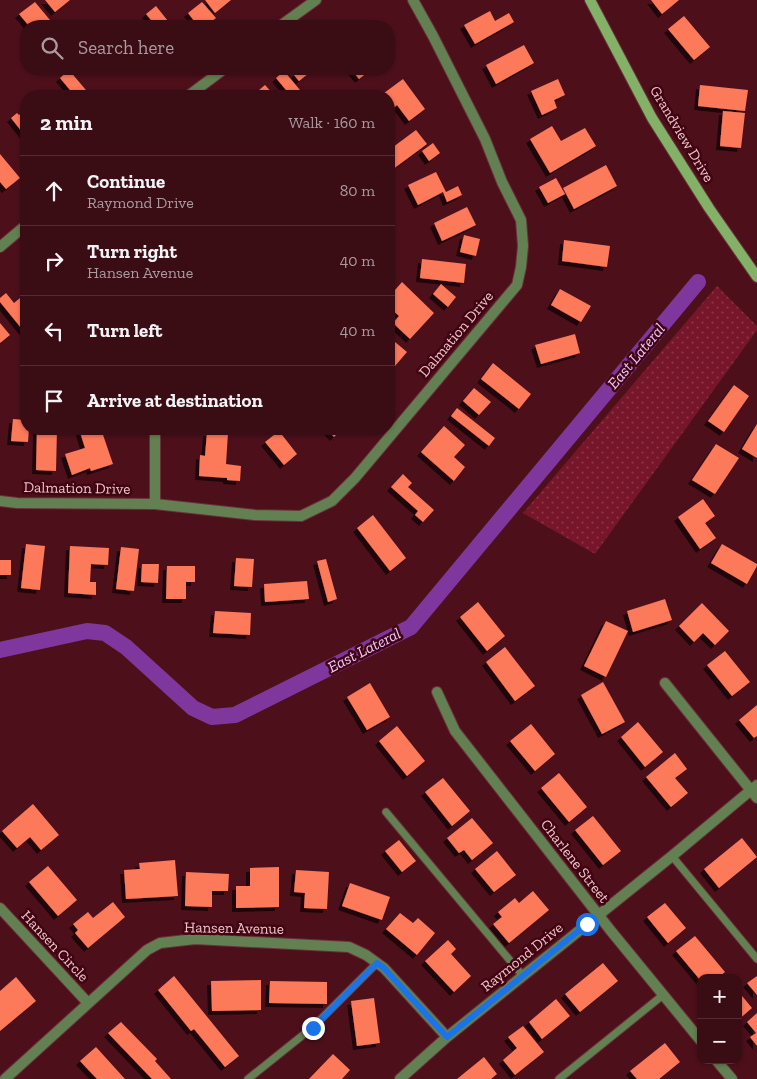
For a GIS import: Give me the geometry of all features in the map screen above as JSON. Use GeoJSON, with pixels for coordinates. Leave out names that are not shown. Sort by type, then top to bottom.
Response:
{"type":"FeatureCollection","features":[{"type":"Feature","properties":{"kind":"street"},"geometry":{"type":"LineString","coordinates":[[288,20],[316,0]]}},
{"type":"Feature","properties":{"kind":"street","name":"Dalmation Drive"},"geometry":{"type":"LineString","coordinates":[[395,430],[517,285],[522,267],[523,246],[522,220],[502,182],[485,139],[413,0]]}},
{"type":"Feature","properties":{"kind":"street","name":"Grandview Drive"},"geometry":{"type":"LineString","coordinates":[[590,0],[652,118],[709,208],[757,277]]}},
{"type":"Feature","properties":{"kind":"street"},"geometry":{"type":"LineString","coordinates":[[196,90],[216,75]]}},
{"type":"Feature","properties":{"kind":"street"},"geometry":{"type":"LineString","coordinates":[[0,247],[20,230]]}},
{"type":"Feature","properties":{"kind":"street"},"geometry":{"type":"LineString","coordinates":[[155,435],[155,504]]}},
{"type":"Feature","properties":{"kind":"street","name":"Dalmation Drive"},"geometry":{"type":"LineString","coordinates":[[0,501],[17,503],[155,504],[254,515],[301,516],[332,501],[355,478],[391,435]]}},
{"type":"Feature","properties":{"kind":"street"},"geometry":{"type":"LineString","coordinates":[[665,683],[755,791]]}},
{"type":"Feature","properties":{"kind":"street","name":"Charlene Street"},"geometry":{"type":"LineString","coordinates":[[437,692],[455,731],[598,915],[697,1037]]}},
{"type":"Feature","properties":{"kind":"street","name":"Raymond Drive"},"geometry":{"type":"LineString","coordinates":[[400,1079],[447,1037],[522,976],[755,791]]}},
{"type":"Feature","properties":{"kind":"street","name":"Hansen Circle"},"geometry":{"type":"LineString","coordinates":[[0,908],[88,1003]]}},
{"type":"Feature","properties":{"kind":"street","name":"Hansen Avenue"},"geometry":{"type":"LineString","coordinates":[[5,1079],[147,950],[160,943],[195,939],[349,947],[366,955],[384,968],[447,1037]]}},
{"type":"Feature","properties":{"kind":"street"},"geometry":{"type":"LineString","coordinates":[[718,1064],[726,1077]]}},
{"type":"Feature","properties":{"kind":"lane"},"geometry":{"type":"LineString","coordinates":[[386,812],[522,976]]}},
{"type":"Feature","properties":{"kind":"lane"},"geometry":{"type":"LineString","coordinates":[[672,856],[757,959]]}},
{"type":"Feature","properties":{"kind":"lane"},"geometry":{"type":"LineString","coordinates":[[248,1079],[313,1028],[377,963]]}},
{"type":"Feature","properties":{"kind":"lane"},"geometry":{"type":"LineString","coordinates":[[559,1079],[663,995]]}},
{"type":"Feature","properties":{"kind":"shaded area"},"geometry":{"type":"Polygon","coordinates":[[[717,286],[757,326],[757,330],[595,554],[523,513],[717,286]]]}},
{"type":"Feature","properties":{"kind":"building"},"geometry":{"type":"Polygon","coordinates":[[[45,0],[70,0],[55,12],[45,0]]]}},
{"type":"Feature","properties":{"kind":"building"},"geometry":{"type":"Polygon","coordinates":[[[205,0],[231,0],[215,13],[205,0]]]}},
{"type":"Feature","properties":{"kind":"building"},"geometry":{"type":"Polygon","coordinates":[[[651,0],[679,0],[662,14],[651,0]]]}},
{"type":"Feature","properties":{"kind":"building"},"geometry":{"type":"Polygon","coordinates":[[[35,2],[50,20],[24,20],[19,14],[35,2]]]}},
{"type":"Feature","properties":{"kind":"building"},"geometry":{"type":"Polygon","coordinates":[[[202,2],[216,18],[214,20],[193,20],[188,13],[202,2]]]}},
{"type":"Feature","properties":{"kind":"building"},"geometry":{"type":"Polygon","coordinates":[[[156,6],[167,20],[151,20],[146,14],[156,6]]]}},
{"type":"Feature","properties":{"kind":"building"},"geometry":{"type":"Polygon","coordinates":[[[490,11],[495,21],[509,13],[514,22],[475,44],[464,25],[490,11]]]}},
{"type":"Feature","properties":{"kind":"building"},"geometry":{"type":"Polygon","coordinates":[[[684,16],[710,47],[694,60],[668,29],[684,16]]]}},
{"type":"Feature","properties":{"kind":"building"},"geometry":{"type":"Polygon","coordinates":[[[524,45],[534,63],[496,84],[486,65],[524,45]]]}},
{"type":"Feature","properties":{"kind":"building"},"geometry":{"type":"Polygon","coordinates":[[[63,75],[73,75],[86,90],[70,90],[60,78],[63,75]]]}},
{"type":"Feature","properties":{"kind":"building"},"geometry":{"type":"Polygon","coordinates":[[[279,75],[287,75],[300,90],[286,90],[276,78],[279,75]]]}},
{"type":"Feature","properties":{"kind":"building"},"geometry":{"type":"Polygon","coordinates":[[[294,75],[306,75],[299,81],[294,75]]]}},
{"type":"Feature","properties":{"kind":"building"},"geometry":{"type":"Polygon","coordinates":[[[356,75],[364,75],[359,79],[356,75]]]}},
{"type":"Feature","properties":{"kind":"building"},"geometry":{"type":"Polygon","coordinates":[[[403,79],[425,109],[409,121],[397,105],[395,107],[395,90],[388,90],[403,79]]]}},
{"type":"Feature","properties":{"kind":"building"},"geometry":{"type":"Polygon","coordinates":[[[558,79],[565,95],[554,100],[557,108],[542,115],[531,91],[558,79]]]}},
{"type":"Feature","properties":{"kind":"building"},"geometry":{"type":"Polygon","coordinates":[[[265,85],[270,90],[259,90],[265,85]]]}},
{"type":"Feature","properties":{"kind":"building"},"geometry":{"type":"Polygon","coordinates":[[[700,85],[748,90],[745,111],[698,106],[700,85]]]}},
{"type":"Feature","properties":{"kind":"building"},"geometry":{"type":"Polygon","coordinates":[[[723,111],[745,113],[741,148],[720,146],[723,111]]]}},
{"type":"Feature","properties":{"kind":"building"},"geometry":{"type":"Polygon","coordinates":[[[17,113],[19,115],[20,129],[11,118],[17,113]]]}},
{"type":"Feature","properties":{"kind":"building"},"geometry":{"type":"Polygon","coordinates":[[[552,126],[561,141],[585,128],[596,146],[550,173],[530,139],[552,126]]]}},
{"type":"Feature","properties":{"kind":"building"},"geometry":{"type":"Polygon","coordinates":[[[416,130],[427,144],[395,168],[395,146],[416,130]]]}},
{"type":"Feature","properties":{"kind":"building"},"geometry":{"type":"Polygon","coordinates":[[[433,143],[440,153],[429,161],[422,151],[433,143]]]}},
{"type":"Feature","properties":{"kind":"building"},"geometry":{"type":"Polygon","coordinates":[[[0,154],[20,178],[6,189],[0,182],[0,154]]]}},
{"type":"Feature","properties":{"kind":"building"},"geometry":{"type":"Polygon","coordinates":[[[606,165],[617,186],[574,209],[563,188],[606,165]]]}},
{"type":"Feature","properties":{"kind":"building"},"geometry":{"type":"Polygon","coordinates":[[[436,172],[446,192],[458,186],[462,195],[447,202],[443,192],[418,205],[408,185],[436,172]]]}},
{"type":"Feature","properties":{"kind":"building"},"geometry":{"type":"Polygon","coordinates":[[[556,178],[565,194],[548,203],[539,187],[556,178]]]}},
{"type":"Feature","properties":{"kind":"building"},"geometry":{"type":"Polygon","coordinates":[[[467,207],[476,225],[442,241],[434,223],[467,207]]]}},
{"type":"Feature","properties":{"kind":"building"},"geometry":{"type":"Polygon","coordinates":[[[464,235],[480,239],[476,256],[460,252],[464,235]]]}},
{"type":"Feature","properties":{"kind":"building"},"geometry":{"type":"Polygon","coordinates":[[[564,240],[610,246],[607,267],[562,261],[564,240]]]}},
{"type":"Feature","properties":{"kind":"building"},"geometry":{"type":"Polygon","coordinates":[[[422,259],[466,264],[464,283],[420,278],[422,259]]]}},
{"type":"Feature","properties":{"kind":"building"},"geometry":{"type":"Polygon","coordinates":[[[402,282],[434,313],[410,339],[395,325],[395,321],[399,316],[395,312],[395,290],[402,282]]]}},
{"type":"Feature","properties":{"kind":"building"},"geometry":{"type":"Polygon","coordinates":[[[441,284],[456,297],[448,307],[433,294],[441,284]]]}},
{"type":"Feature","properties":{"kind":"building"},"geometry":{"type":"Polygon","coordinates":[[[560,289],[591,306],[581,322],[551,305],[560,289]]]}},
{"type":"Feature","properties":{"kind":"building"},"geometry":{"type":"Polygon","coordinates":[[[6,293],[14,303],[20,298],[20,327],[0,302],[0,298],[6,293]]]}},
{"type":"Feature","properties":{"kind":"building"},"geometry":{"type":"Polygon","coordinates":[[[0,323],[10,335],[0,343],[0,323]]]}},
{"type":"Feature","properties":{"kind":"building"},"geometry":{"type":"Polygon","coordinates":[[[575,334],[580,353],[541,364],[535,345],[575,334]]]}},
{"type":"Feature","properties":{"kind":"building"},"geometry":{"type":"Polygon","coordinates":[[[395,342],[407,352],[395,366],[395,342]]]}},
{"type":"Feature","properties":{"kind":"building"},"geometry":{"type":"Polygon","coordinates":[[[493,363],[531,394],[519,409],[481,379],[493,363]]]}},
{"type":"Feature","properties":{"kind":"building"},"geometry":{"type":"Polygon","coordinates":[[[734,385],[749,396],[724,432],[708,421],[734,385]]]}},
{"type":"Feature","properties":{"kind":"building"},"geometry":{"type":"Polygon","coordinates":[[[474,388],[491,402],[479,415],[463,401],[474,388]]]}},
{"type":"Feature","properties":{"kind":"building"},"geometry":{"type":"Polygon","coordinates":[[[457,408],[495,438],[489,446],[451,416],[457,408]]]}},
{"type":"Feature","properties":{"kind":"building"},"geometry":{"type":"Polygon","coordinates":[[[13,419],[20,420],[20,435],[29,435],[28,442],[11,441],[13,419]]]}},
{"type":"Feature","properties":{"kind":"building"},"geometry":{"type":"Polygon","coordinates":[[[757,424],[757,458],[742,449],[757,424]]]}},
{"type":"Feature","properties":{"kind":"building"},"geometry":{"type":"Polygon","coordinates":[[[444,426],[465,445],[454,457],[465,467],[454,481],[421,452],[444,426]]]}},
{"type":"Feature","properties":{"kind":"building"},"geometry":{"type":"Polygon","coordinates":[[[37,435],[57,435],[56,471],[36,470],[37,435]]]}},
{"type":"Feature","properties":{"kind":"building"},"geometry":{"type":"Polygon","coordinates":[[[81,435],[103,435],[113,464],[91,471],[90,468],[72,475],[65,454],[85,448],[81,435]]]}},
{"type":"Feature","properties":{"kind":"building"},"geometry":{"type":"Polygon","coordinates":[[[207,435],[228,435],[226,464],[241,466],[240,481],[199,476],[200,455],[205,456],[207,435]]]}},
{"type":"Feature","properties":{"kind":"building"},"geometry":{"type":"Polygon","coordinates":[[[274,435],[282,435],[297,454],[284,465],[265,442],[274,435]]]}},
{"type":"Feature","properties":{"kind":"building"},"geometry":{"type":"Polygon","coordinates":[[[716,444],[739,458],[715,494],[692,480],[716,444]]]}},
{"type":"Feature","properties":{"kind":"building"},"geometry":{"type":"Polygon","coordinates":[[[403,474],[412,483],[408,487],[434,510],[423,522],[415,515],[418,511],[391,487],[403,474]]]}},
{"type":"Feature","properties":{"kind":"building"},"geometry":{"type":"Polygon","coordinates":[[[703,499],[715,516],[705,523],[716,538],[700,549],[678,517],[703,499]]]}},
{"type":"Feature","properties":{"kind":"building"},"geometry":{"type":"Polygon","coordinates":[[[373,515],[406,558],[390,571],[357,528],[373,515]]]}},
{"type":"Feature","properties":{"kind":"building"},"geometry":{"type":"Polygon","coordinates":[[[26,544],[45,546],[40,590],[21,588],[26,544]]]}},
{"type":"Feature","properties":{"kind":"building"},"geometry":{"type":"Polygon","coordinates":[[[722,544],[757,564],[747,584],[711,563],[722,544]]]}},
{"type":"Feature","properties":{"kind":"building"},"geometry":{"type":"Polygon","coordinates":[[[70,546],[109,548],[108,565],[91,564],[90,582],[96,582],[96,595],[68,593],[70,546]]]}},
{"type":"Feature","properties":{"kind":"building"},"geometry":{"type":"Polygon","coordinates":[[[121,547],[139,549],[134,591],[116,589],[121,547]]]}},
{"type":"Feature","properties":{"kind":"building"},"geometry":{"type":"Polygon","coordinates":[[[236,558],[254,559],[252,587],[234,586],[236,558]]]}},
{"type":"Feature","properties":{"kind":"building"},"geometry":{"type":"Polygon","coordinates":[[[326,559],[337,599],[328,602],[317,561],[326,559]]]}},
{"type":"Feature","properties":{"kind":"building"},"geometry":{"type":"Polygon","coordinates":[[[0,560],[11,560],[11,575],[0,575],[0,560]]]}},
{"type":"Feature","properties":{"kind":"building"},"geometry":{"type":"Polygon","coordinates":[[[142,564],[159,564],[158,583],[141,582],[142,564]]]}},
{"type":"Feature","properties":{"kind":"building"},"geometry":{"type":"Polygon","coordinates":[[[167,566],[195,566],[195,582],[186,582],[186,599],[166,599],[167,566]]]}},
{"type":"Feature","properties":{"kind":"building"},"geometry":{"type":"Polygon","coordinates":[[[307,581],[309,599],[265,602],[264,584],[307,581]]]}},
{"type":"Feature","properties":{"kind":"building"},"geometry":{"type":"Polygon","coordinates":[[[665,599],[672,620],[633,632],[627,611],[665,599]]]}},
{"type":"Feature","properties":{"kind":"building"},"geometry":{"type":"Polygon","coordinates":[[[478,602],[505,636],[487,651],[460,617],[478,602]]]}},
{"type":"Feature","properties":{"kind":"building"},"geometry":{"type":"Polygon","coordinates":[[[702,603],[729,631],[715,645],[703,633],[694,642],[679,626],[702,603]]]}},
{"type":"Feature","properties":{"kind":"building"},"geometry":{"type":"Polygon","coordinates":[[[215,611],[251,613],[250,635],[213,633],[215,611]]]}},
{"type":"Feature","properties":{"kind":"building"},"geometry":{"type":"Polygon","coordinates":[[[606,621],[628,631],[606,677],[584,666],[606,621]]]}},
{"type":"Feature","properties":{"kind":"building"},"geometry":{"type":"Polygon","coordinates":[[[505,647],[535,686],[515,701],[486,662],[505,647]]]}},
{"type":"Feature","properties":{"kind":"building"},"geometry":{"type":"Polygon","coordinates":[[[725,651],[750,682],[732,696],[707,665],[725,651]]]}},
{"type":"Feature","properties":{"kind":"building"},"geometry":{"type":"Polygon","coordinates":[[[603,682],[625,722],[602,734],[581,695],[603,682]]]}},
{"type":"Feature","properties":{"kind":"building"},"geometry":{"type":"Polygon","coordinates":[[[370,683],[390,717],[367,730],[347,697],[370,683]]]}},
{"type":"Feature","properties":{"kind":"building"},"geometry":{"type":"Polygon","coordinates":[[[757,705],[757,736],[754,738],[739,720],[757,705]]]}},
{"type":"Feature","properties":{"kind":"building"},"geometry":{"type":"Polygon","coordinates":[[[638,722],[663,752],[645,767],[621,737],[638,722]]]}},
{"type":"Feature","properties":{"kind":"building"},"geometry":{"type":"Polygon","coordinates":[[[531,724],[555,754],[535,771],[510,741],[531,724]]]}},
{"type":"Feature","properties":{"kind":"building"},"geometry":{"type":"Polygon","coordinates":[[[397,726],[425,761],[407,776],[379,741],[397,726]]]}},
{"type":"Feature","properties":{"kind":"building"},"geometry":{"type":"Polygon","coordinates":[[[675,753],[687,769],[675,778],[688,793],[671,807],[646,777],[675,753]]]}},
{"type":"Feature","properties":{"kind":"building"},"geometry":{"type":"Polygon","coordinates":[[[559,773],[587,807],[569,822],[541,788],[559,773]]]}},
{"type":"Feature","properties":{"kind":"building"},"geometry":{"type":"Polygon","coordinates":[[[443,778],[470,811],[452,826],[425,792],[443,778]]]}},
{"type":"Feature","properties":{"kind":"building"},"geometry":{"type":"Polygon","coordinates":[[[33,804],[59,835],[41,850],[30,837],[17,848],[2,831],[33,804]]]}},
{"type":"Feature","properties":{"kind":"building"},"geometry":{"type":"Polygon","coordinates":[[[593,816],[621,851],[603,865],[575,830],[593,816]]]}},
{"type":"Feature","properties":{"kind":"building"},"geometry":{"type":"Polygon","coordinates":[[[472,818],[493,843],[472,860],[464,850],[459,853],[447,838],[472,818]]]}},
{"type":"Feature","properties":{"kind":"building"},"geometry":{"type":"Polygon","coordinates":[[[742,838],[757,857],[719,888],[704,869],[742,838]]]}},
{"type":"Feature","properties":{"kind":"building"},"geometry":{"type":"Polygon","coordinates":[[[399,840],[416,861],[402,872],[385,851],[399,840]]]}},
{"type":"Feature","properties":{"kind":"building"},"geometry":{"type":"Polygon","coordinates":[[[497,851],[516,875],[494,892],[475,869],[497,851]]]}},
{"type":"Feature","properties":{"kind":"building"},"geometry":{"type":"Polygon","coordinates":[[[175,860],[178,896],[126,899],[124,870],[140,869],[139,863],[175,860]]]}},
{"type":"Feature","properties":{"kind":"building"},"geometry":{"type":"Polygon","coordinates":[[[48,866],[77,900],[58,916],[29,882],[48,866]]]}},
{"type":"Feature","properties":{"kind":"building"},"geometry":{"type":"Polygon","coordinates":[[[279,867],[279,907],[236,908],[236,886],[250,886],[250,868],[279,867]]]}},
{"type":"Feature","properties":{"kind":"building"},"geometry":{"type":"Polygon","coordinates":[[[296,870],[329,872],[327,909],[304,908],[305,893],[294,892],[296,870]]]}},
{"type":"Feature","properties":{"kind":"building"},"geometry":{"type":"Polygon","coordinates":[[[186,872],[229,874],[228,891],[212,891],[212,907],[185,906],[186,872]]]}},
{"type":"Feature","properties":{"kind":"building"},"geometry":{"type":"Polygon","coordinates":[[[350,883],[390,897],[382,920],[342,906],[350,883]]]}},
{"type":"Feature","properties":{"kind":"building"},"geometry":{"type":"Polygon","coordinates":[[[533,891],[549,910],[509,943],[493,924],[502,917],[498,912],[515,898],[519,903],[533,891]]]}},
{"type":"Feature","properties":{"kind":"building"},"geometry":{"type":"Polygon","coordinates":[[[113,902],[125,917],[88,948],[75,933],[78,930],[73,924],[88,912],[93,918],[113,902]]]}},
{"type":"Feature","properties":{"kind":"building"},"geometry":{"type":"Polygon","coordinates":[[[665,903],[686,928],[668,943],[647,917],[665,903]]]}},
{"type":"Feature","properties":{"kind":"building"},"geometry":{"type":"Polygon","coordinates":[[[400,913],[413,923],[418,918],[435,933],[417,955],[386,929],[400,913]]]}},
{"type":"Feature","properties":{"kind":"building"},"geometry":{"type":"Polygon","coordinates":[[[695,936],[725,972],[723,974],[697,974],[697,976],[676,951],[695,936]]]}},
{"type":"Feature","properties":{"kind":"building"},"geometry":{"type":"Polygon","coordinates":[[[448,940],[456,949],[451,954],[471,976],[454,992],[425,961],[448,940]]]}},
{"type":"Feature","properties":{"kind":"building"},"geometry":{"type":"Polygon","coordinates":[[[603,963],[618,981],[580,1012],[565,994],[603,963]]]}},
{"type":"Feature","properties":{"kind":"building"},"geometry":{"type":"Polygon","coordinates":[[[174,976],[239,1056],[225,1067],[194,1029],[191,1031],[158,990],[174,976]]]}},
{"type":"Feature","properties":{"kind":"building"},"geometry":{"type":"Polygon","coordinates":[[[757,976],[757,995],[747,983],[757,976]]]}},
{"type":"Feature","properties":{"kind":"building"},"geometry":{"type":"Polygon","coordinates":[[[16,977],[36,1001],[0,1031],[0,991],[16,977]]]}},
{"type":"Feature","properties":{"kind":"building"},"geometry":{"type":"Polygon","coordinates":[[[261,980],[261,1010],[212,1011],[211,981],[261,980]]]}},
{"type":"Feature","properties":{"kind":"building"},"geometry":{"type":"Polygon","coordinates":[[[270,981],[327,982],[327,1004],[269,1003],[270,981]]]}},
{"type":"Feature","properties":{"kind":"building"},"geometry":{"type":"Polygon","coordinates":[[[742,996],[752,1008],[742,1017],[742,996]]]}},
{"type":"Feature","properties":{"kind":"building"},"geometry":{"type":"Polygon","coordinates":[[[374,998],[380,1043],[357,1046],[351,1001],[374,998]]]}},
{"type":"Feature","properties":{"kind":"building"},"geometry":{"type":"Polygon","coordinates":[[[556,999],[570,1016],[542,1039],[529,1022],[556,999]]]}},
{"type":"Feature","properties":{"kind":"building"},"geometry":{"type":"Polygon","coordinates":[[[757,1013],[757,1046],[750,1037],[756,1033],[747,1022],[757,1013]]]}},
{"type":"Feature","properties":{"kind":"building"},"geometry":{"type":"Polygon","coordinates":[[[121,1022],[157,1059],[155,1061],[171,1079],[152,1079],[108,1033],[121,1022]]]}},
{"type":"Feature","properties":{"kind":"building"},"geometry":{"type":"Polygon","coordinates":[[[523,1026],[544,1052],[515,1075],[503,1060],[517,1048],[508,1037],[523,1026]]]}},
{"type":"Feature","properties":{"kind":"building"},"geometry":{"type":"Polygon","coordinates":[[[665,1043],[680,1062],[659,1079],[637,1079],[630,1071],[665,1043]]]}},
{"type":"Feature","properties":{"kind":"building"},"geometry":{"type":"Polygon","coordinates":[[[96,1047],[125,1079],[97,1079],[80,1061],[96,1047]]]}},
{"type":"Feature","properties":{"kind":"building"},"geometry":{"type":"Polygon","coordinates":[[[333,1054],[350,1070],[342,1079],[309,1079],[333,1054]]]}},
{"type":"Feature","properties":{"kind":"building"},"geometry":{"type":"Polygon","coordinates":[[[484,1057],[497,1074],[491,1079],[457,1079],[484,1057]]]}},
{"type":"Feature","properties":{"kind":"waterway","name":"East Lateral"},"geometry":{"type":"LineString","coordinates":[[0,650],[87,631],[105,633],[126,647],[193,708],[212,717],[235,715],[411,627],[698,282]]}},
{"type":"Feature","properties":{"kind":"route"},"geometry":{"type":"LineString","coordinates":[[313,1028],[377,963],[384,968],[447,1037],[587,924]]}}]}
